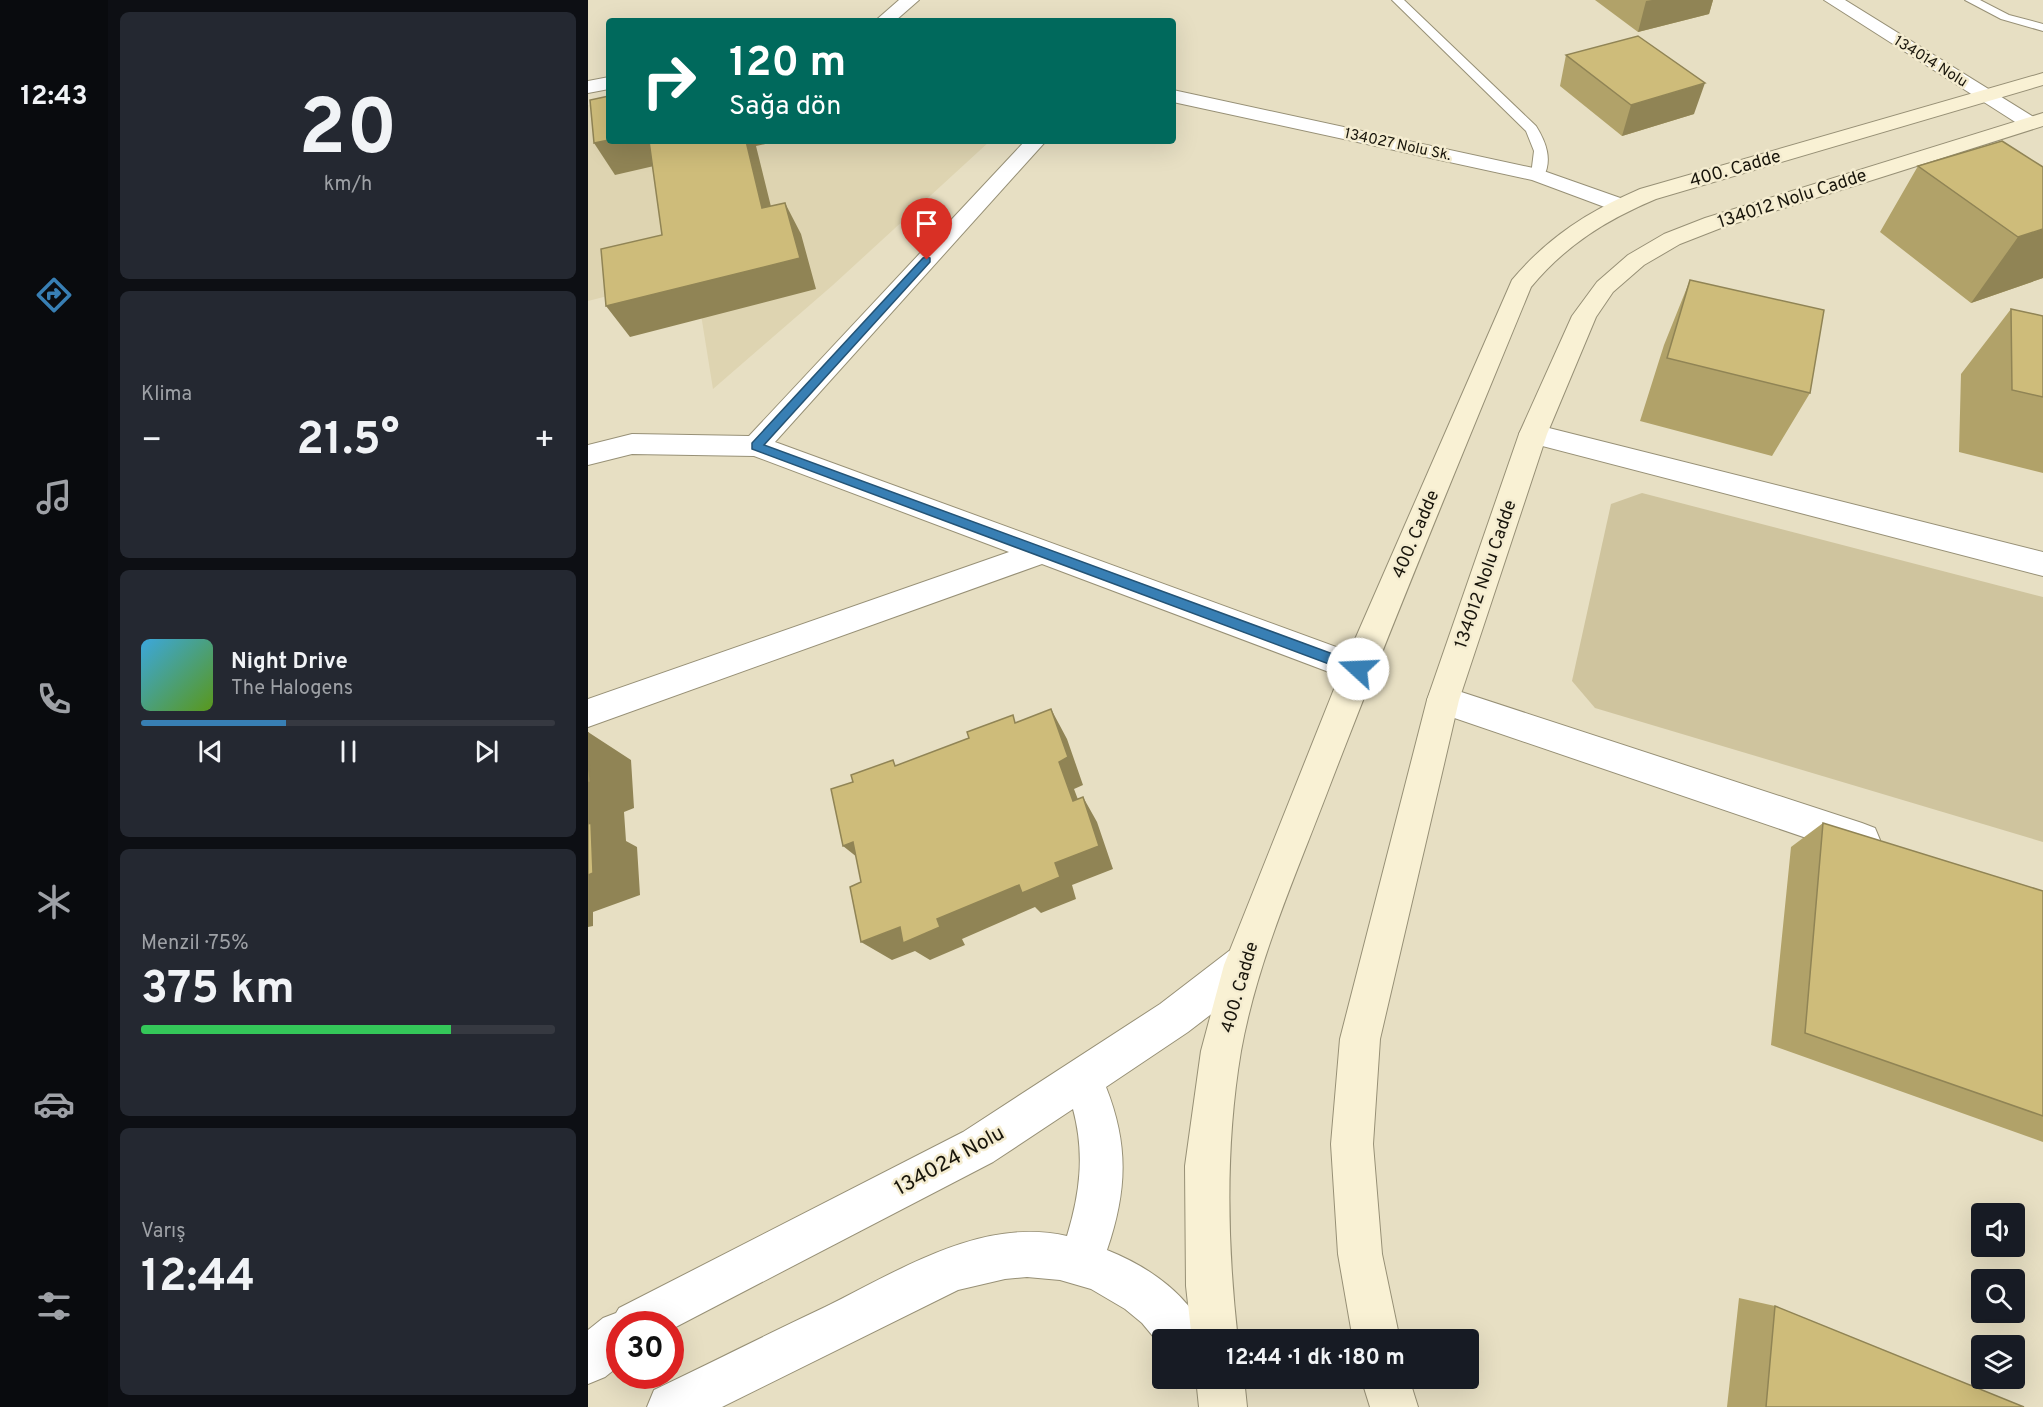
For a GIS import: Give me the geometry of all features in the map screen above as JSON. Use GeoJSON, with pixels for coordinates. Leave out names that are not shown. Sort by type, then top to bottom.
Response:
{"type":"FeatureCollection","features":[{"type":"Feature","properties":{"kind":"main road","name":"400. Cadde"},"geometry":{"type":"LineString","coordinates":[[1214,1329],[1209,1286],[1207,1166],[1221,1051],[1243,964],[1358,669],[1520,285],[1541,258],[1567,235],[1618,205],[1648,194],[2043,79]]}},
{"type":"Feature","properties":{"kind":"main road","name":"134012 Nolu Cadde"},"geometry":{"type":"LineString","coordinates":[[1375,1329],[1360,1254],[1352,1144],[1360,1039],[1443,700],[1533,434],[1584,316],[1605,288],[1636,260],[1672,239],[1713,223],[1962,153],[2036,121]]}},
{"type":"Feature","properties":{"kind":"main road"},"geometry":{"type":"LineString","coordinates":[[1221,1389],[1222,1407]]}},
{"type":"Feature","properties":{"kind":"main road"},"geometry":{"type":"LineString","coordinates":[[1388,1389],[1394,1407]]}},
{"type":"Feature","properties":{"kind":"street"},"geometry":{"type":"LineString","coordinates":[[888,18],[910,0]]}},
{"type":"Feature","properties":{"kind":"street","name":"134014 Nolu"},"geometry":{"type":"LineString","coordinates":[[1833,0],[1986,96],[2036,121]]}},
{"type":"Feature","properties":{"kind":"street"},"geometry":{"type":"LineString","coordinates":[[588,87],[606,84]]}},
{"type":"Feature","properties":{"kind":"street","name":"134027 Nolu Sk."},"geometry":{"type":"LineString","coordinates":[[1176,97],[1538,175],[1618,205]]}},
{"type":"Feature","properties":{"kind":"street"},"geometry":{"type":"LineString","coordinates":[[756,446],[1033,144]]}},
{"type":"Feature","properties":{"kind":"street"},"geometry":{"type":"LineString","coordinates":[[1533,434],[2043,564]]}},
{"type":"Feature","properties":{"kind":"street"},"geometry":{"type":"LineString","coordinates":[[588,455],[632,444],[756,446],[1358,669]]}},
{"type":"Feature","properties":{"kind":"street"},"geometry":{"type":"LineString","coordinates":[[588,713],[1042,552]]}},
{"type":"Feature","properties":{"kind":"street"},"geometry":{"type":"LineString","coordinates":[[1443,700],[1896,851]]}},
{"type":"Feature","properties":{"kind":"street","name":"134024 Nolu"},"geometry":{"type":"LineString","coordinates":[[660,1311],[978,1147],[1174,1018],[1243,964]]}},
{"type":"Feature","properties":{"kind":"street"},"geometry":{"type":"LineString","coordinates":[[1080,1262],[1096,1218],[1103,1174],[1100,1130],[1095,1108],[1083,1080]]}},
{"type":"Feature","properties":{"kind":"street"},"geometry":{"type":"LineString","coordinates":[[671,1407],[952,1269],[996,1257],[1039,1254],[1080,1262],[1116,1277],[1150,1299],[1180,1329]]}},
{"type":"Feature","properties":{"kind":"street"},"geometry":{"type":"LineString","coordinates":[[588,1360],[606,1346]]}},
{"type":"Feature","properties":{"kind":"street"},"geometry":{"type":"LineString","coordinates":[[1214,1389],[1222,1407]]}},
{"type":"Feature","properties":{"kind":"lane"},"geometry":{"type":"LineString","coordinates":[[1398,0],[1531,129],[1541,152],[1542,163],[1538,175]]}},
{"type":"Feature","properties":{"kind":"lane"},"geometry":{"type":"LineString","coordinates":[[1971,0],[2005,17],[2043,27]]}},
{"type":"Feature","properties":{"kind":"shaded area"},"geometry":{"type":"Polygon","coordinates":[[[606,101],[606,144],[652,144],[670,280],[588,301],[588,105],[606,101]]]}},
{"type":"Feature","properties":{"kind":"shaded area"},"geometry":{"type":"Polygon","coordinates":[[[673,144],[987,144],[833,285],[713,389],[673,144]]]}},
{"type":"Feature","properties":{"kind":"shaded area"},"geometry":{"type":"Polygon","coordinates":[[[1642,493],[2043,597],[2043,842],[1595,708],[1572,681],[1611,504],[1642,493]]]}},
{"type":"Feature","properties":{"kind":"building"},"geometry":{"type":"Polygon","coordinates":[[[1638,36],[1705,83],[1631,105],[1566,55],[1638,36]]]}},
{"type":"Feature","properties":{"kind":"building"},"geometry":{"type":"Polygon","coordinates":[[[606,97],[606,141],[594,143],[590,100],[606,97]]]}},
{"type":"Feature","properties":{"kind":"building"},"geometry":{"type":"Polygon","coordinates":[[[2002,141],[2043,167],[2043,229],[2018,237],[1918,166],[2002,141]]]}},
{"type":"Feature","properties":{"kind":"building"},"geometry":{"type":"Polygon","coordinates":[[[649,144],[747,144],[762,208],[785,203],[800,258],[606,306],[601,249],[662,235],[649,144]]]}},
{"type":"Feature","properties":{"kind":"building"},"geometry":{"type":"Polygon","coordinates":[[[1690,280],[1824,310],[1810,393],[1667,358],[1690,280]]]}},
{"type":"Feature","properties":{"kind":"building"},"geometry":{"type":"Polygon","coordinates":[[[2011,309],[2043,316],[2043,397],[2012,390],[2011,309]]]}},
{"type":"Feature","properties":{"kind":"building"},"geometry":{"type":"Polygon","coordinates":[[[1051,709],[1068,757],[1059,762],[1073,801],[1083,797],[1099,846],[1055,863],[1060,877],[1022,893],[1019,885],[937,919],[940,927],[903,943],[900,927],[861,942],[850,887],[861,882],[853,842],[843,846],[831,789],[853,782],[851,775],[893,760],[895,766],[969,738],[967,732],[1013,715],[1015,723],[1051,709]]]}},
{"type":"Feature","properties":{"kind":"building"},"geometry":{"type":"Polygon","coordinates":[[[588,732],[590,782],[588,783],[588,732]]]}},
{"type":"Feature","properties":{"kind":"building"},"geometry":{"type":"Polygon","coordinates":[[[591,823],[593,873],[588,875],[588,824],[591,823]]]}},
{"type":"Feature","properties":{"kind":"building"},"geometry":{"type":"Polygon","coordinates":[[[1823,823],[2043,891],[2043,1116],[1805,1033],[1823,823]]]}},
{"type":"Feature","properties":{"kind":"building"},"geometry":{"type":"Polygon","coordinates":[[[1775,1306],[1971,1386],[1971,1389],[1980,1389],[2024,1407],[1766,1407],[1775,1306]]]}},
{"type":"Feature","properties":{"kind":"route"},"geometry":{"type":"LineString","coordinates":[[927,260],[756,446],[1358,669]]}}]}
